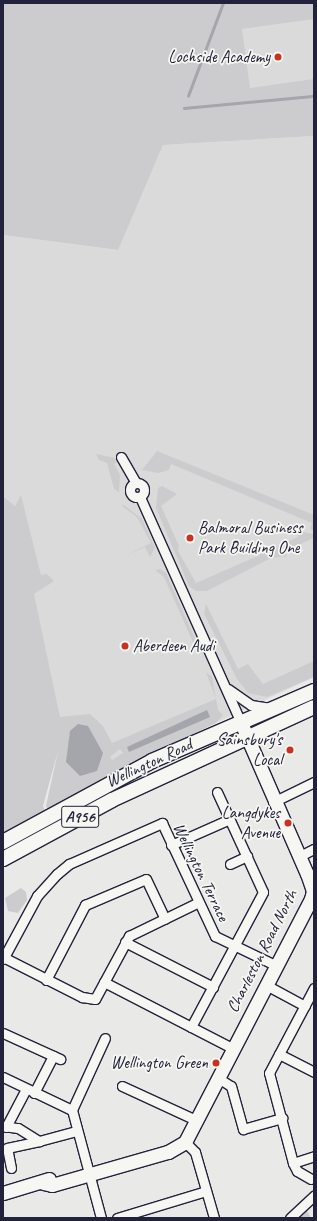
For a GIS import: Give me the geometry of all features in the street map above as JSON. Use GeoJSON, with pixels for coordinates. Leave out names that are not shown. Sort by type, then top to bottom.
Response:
{"type":"FeatureCollection","features":[{"type":"Feature","properties":{"kind":"main road","name":"Wellington Road"},"geometry":{"type":"LineString","coordinates":[[3,842],[141,767],[240,720],[314,691]]}},
{"type":"Feature","properties":{"kind":"main road","name":"Wellington Road"},"geometry":{"type":"LineString","coordinates":[[3,859],[112,800],[246,736],[314,707]]}},
{"type":"Feature","properties":{"kind":"street"},"geometry":{"type":"LineString","coordinates":[[121,457],[136,483],[130,493],[140,497],[240,720]]}},
{"type":"Feature","properties":{"kind":"street"},"geometry":{"type":"LineString","coordinates":[[226,688],[251,705],[272,708]]}},
{"type":"Feature","properties":{"kind":"street","name":"Charleston Road North"},"geometry":{"type":"LineString","coordinates":[[181,1144],[196,1120],[232,1048],[277,966],[311,899],[311,884],[274,802],[240,720]]}},
{"type":"Feature","properties":{"kind":"street"},"geometry":{"type":"LineString","coordinates":[[274,802],[314,783]]}},
{"type":"Feature","properties":{"kind":"street"},"geometry":{"type":"LineString","coordinates":[[191,1027],[263,892],[217,792]]}},
{"type":"Feature","properties":{"kind":"street"},"geometry":{"type":"LineString","coordinates":[[172,845],[230,819]]}},
{"type":"Feature","properties":{"kind":"street","name":"Wellington Terrace"},"geometry":{"type":"LineString","coordinates":[[3,958],[37,896],[69,864],[162,823],[197,903],[215,936],[277,966]]}},
{"type":"Feature","properties":{"kind":"street"},"geometry":{"type":"LineString","coordinates":[[298,857],[314,849]]}},
{"type":"Feature","properties":{"kind":"street"},"geometry":{"type":"LineString","coordinates":[[230,864],[247,856]]}},
{"type":"Feature","properties":{"kind":"street"},"geometry":{"type":"LineString","coordinates":[[46,980],[86,905],[146,879],[165,919]]}},
{"type":"Feature","properties":{"kind":"street"},"geometry":{"type":"LineString","coordinates":[[3,958],[88,1000],[95,999],[128,936],[197,903]]}},
{"type":"Feature","properties":{"kind":"street"},"geometry":{"type":"LineString","coordinates":[[125,942],[213,988]]}},
{"type":"Feature","properties":{"kind":"street"},"geometry":{"type":"LineString","coordinates":[[104,982],[232,1048]]}},
{"type":"Feature","properties":{"kind":"street"},"geometry":{"type":"LineString","coordinates":[[266,985],[305,1006]]}},
{"type":"Feature","properties":{"kind":"street"},"geometry":{"type":"LineString","coordinates":[[310,1179],[297,1171],[269,1073],[314,988]]}},
{"type":"Feature","properties":{"kind":"street"},"geometry":{"type":"LineString","coordinates":[[3,1033],[56,1057],[5,1127]]}},
{"type":"Feature","properties":{"kind":"street"},"geometry":{"type":"LineString","coordinates":[[101,1218],[87,1172],[72,1110],[105,1038]]}},
{"type":"Feature","properties":{"kind":"street"},"geometry":{"type":"LineString","coordinates":[[279,1054],[314,1072]]}},
{"type":"Feature","properties":{"kind":"street"},"geometry":{"type":"LineString","coordinates":[[3,1077],[72,1110]]}},
{"type":"Feature","properties":{"kind":"street"},"geometry":{"type":"LineString","coordinates":[[218,1078],[231,1086],[243,1129],[282,1118]]}},
{"type":"Feature","properties":{"kind":"street"},"geometry":{"type":"LineString","coordinates":[[122,1086],[196,1120]]}},
{"type":"Feature","properties":{"kind":"street"},"geometry":{"type":"LineString","coordinates":[[5,1127],[18,1128],[39,1141]]}},
{"type":"Feature","properties":{"kind":"street"},"geometry":{"type":"LineString","coordinates":[[11,1168],[5,1148],[76,1131]]}},
{"type":"Feature","properties":{"kind":"street"},"geometry":{"type":"LineString","coordinates":[[3,1193],[43,1183],[54,1177],[87,1172],[166,1145],[181,1144],[195,1152],[214,1218]]}},
{"type":"Feature","properties":{"kind":"street"},"geometry":{"type":"LineString","coordinates":[[294,1163],[314,1156]]}},
{"type":"Feature","properties":{"kind":"street"},"geometry":{"type":"LineString","coordinates":[[117,1218],[206,1191]]}},
{"type":"Feature","properties":{"kind":"street"},"geometry":{"type":"LineString","coordinates":[[290,1218],[314,1196]]}},
{"type":"Feature","properties":{"kind":"shaded area"},"geometry":{"type":"Polygon","coordinates":[[[3,3],[314,3],[314,19],[242,29],[250,88],[314,79],[314,136],[163,145],[118,250],[3,235],[3,3]]]}},
{"type":"Feature","properties":{"kind":"shaded area","name":"Lochside Academy"},"geometry":{"type":"Polygon","coordinates":[[[314,14],[314,91],[247,97],[238,23],[314,14]]]}},
{"type":"Feature","properties":{"kind":"shaded area"},"geometry":{"type":"Polygon","coordinates":[[[314,136],[314,677],[168,745],[49,810],[46,806],[63,733],[15,506],[3,496],[3,235],[117,250],[163,145],[314,136]]]}},
{"type":"Feature","properties":{"kind":"shaded area"},"geometry":{"type":"Polygon","coordinates":[[[157,451],[314,515],[314,533],[310,528],[312,523],[171,464],[169,470],[158,473],[142,470],[157,451]]]}},
{"type":"Feature","properties":{"kind":"shaded area"},"geometry":{"type":"Polygon","coordinates":[[[96,454],[115,458],[117,462],[114,464],[120,475],[119,492],[114,489],[107,463],[99,460],[96,454]]]}},
{"type":"Feature","properties":{"kind":"shaded area"},"geometry":{"type":"Polygon","coordinates":[[[162,486],[177,494],[161,506],[179,546],[178,551],[196,583],[260,555],[257,549],[261,554],[298,537],[298,531],[314,534],[314,538],[284,551],[287,556],[271,558],[207,591],[196,591],[189,586],[156,508],[158,488],[162,486]]]}},
{"type":"Feature","properties":{"kind":"shaded area"},"geometry":{"type":"Polygon","coordinates":[[[21,495],[41,575],[47,574],[54,581],[34,594],[60,717],[90,714],[103,726],[112,743],[216,699],[218,710],[223,715],[216,723],[120,770],[49,810],[46,806],[58,751],[43,806],[45,811],[13,830],[3,831],[3,496],[15,506],[21,495]],[[120,749],[110,757],[112,760],[123,753],[120,749]]]}},
{"type":"Feature","properties":{"kind":"shaded area"},"geometry":{"type":"Polygon","coordinates":[[[124,505],[142,519],[155,548],[150,557],[145,547],[123,557],[151,543],[137,517],[122,506],[124,505]]]}},
{"type":"Feature","properties":{"kind":"shaded area"},"geometry":{"type":"Polygon","coordinates":[[[160,569],[166,573],[200,650],[197,651],[164,577],[155,570],[160,569]]]}},
{"type":"Feature","properties":{"kind":"shaded area"},"geometry":{"type":"Polygon","coordinates":[[[206,604],[238,669],[248,664],[263,684],[314,661],[314,677],[267,697],[248,693],[237,679],[204,614],[206,604]]]}},
{"type":"Feature","properties":{"kind":"shaded area"},"geometry":{"type":"Polygon","coordinates":[[[206,672],[212,677],[216,699],[206,672]]]}},
{"type":"Feature","properties":{"kind":"shaded area"},"geometry":{"type":"Polygon","coordinates":[[[207,710],[210,717],[129,752],[127,747],[207,710]]]}},
{"type":"Feature","properties":{"kind":"shaded area"},"geometry":{"type":"Polygon","coordinates":[[[78,724],[88,726],[103,753],[97,771],[80,776],[66,762],[70,731],[78,724]]]}},
{"type":"Feature","properties":{"kind":"shaded area"},"geometry":{"type":"Polygon","coordinates":[[[21,888],[26,892],[27,900],[18,913],[8,911],[5,898],[21,888]]]}},
{"type":"Feature","properties":{"kind":"shaded area"},"geometry":{"type":"Polygon","coordinates":[[[304,1205],[311,1218],[290,1218],[304,1205]]]}},
{"type":"Feature","properties":{"kind":"waterway"},"geometry":{"type":"LineString","coordinates":[[188,96],[223,3]]}},
{"type":"Feature","properties":{"kind":"waterway"},"geometry":{"type":"LineString","coordinates":[[184,108],[314,96]]}},
{"type":"Feature","properties":{"kind":"place","name":"Lochside Academy"},"geometry":{"type":"Point","coordinates":[278,57]}},
{"type":"Feature","properties":{"kind":"place","name":"Balmoral Business Park Building One"},"geometry":{"type":"Point","coordinates":[190,538]}},
{"type":"Feature","properties":{"kind":"place","name":"Aberdeen Audi"},"geometry":{"type":"Point","coordinates":[125,646]}},
{"type":"Feature","properties":{"kind":"place","name":"Sainsbury's Local"},"geometry":{"type":"Point","coordinates":[290,750]}},
{"type":"Feature","properties":{"kind":"place","name":"Langdykes Avenue"},"geometry":{"type":"Point","coordinates":[288,823]}},
{"type":"Feature","properties":{"kind":"place","name":"Wellington Green"},"geometry":{"type":"Point","coordinates":[216,1063]}}]}
